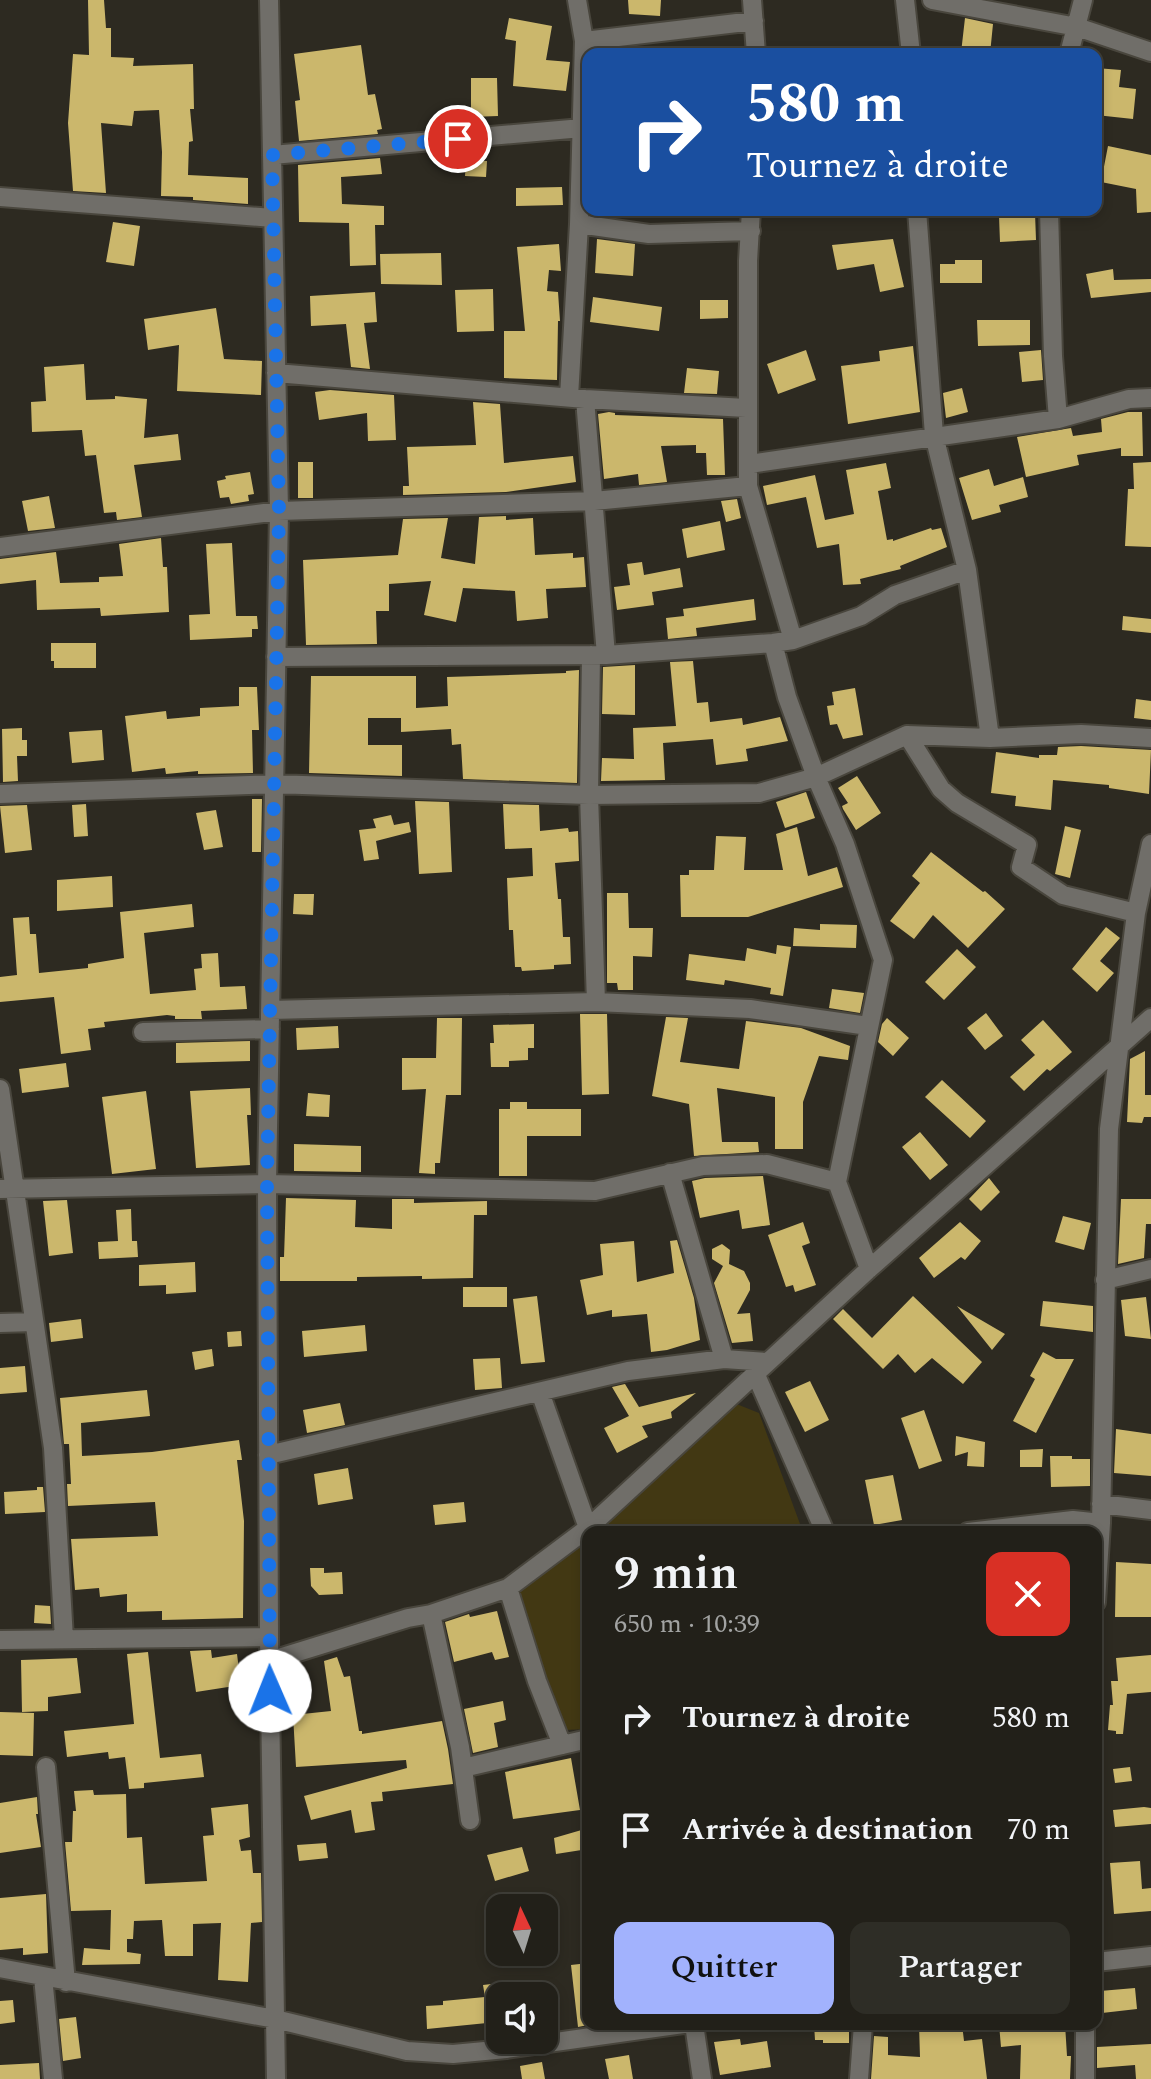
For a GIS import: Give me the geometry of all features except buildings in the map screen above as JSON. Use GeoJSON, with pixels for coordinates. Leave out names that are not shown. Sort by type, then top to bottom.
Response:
{"type":"FeatureCollection","features":[{"type":"Feature","properties":{"kind":"street"},"geometry":{"type":"LineString","coordinates":[[269,0],[279,511],[267,1184],[269,1661],[276,2079]]}},
{"type":"Feature","properties":{"kind":"street"},"geometry":{"type":"LineString","coordinates":[[577,0],[584,48]]}},
{"type":"Feature","properties":{"kind":"street"},"geometry":{"type":"LineString","coordinates":[[752,0],[756,48]]}},
{"type":"Feature","properties":{"kind":"street"},"geometry":{"type":"LineString","coordinates":[[905,0],[910,48]]}},
{"type":"Feature","properties":{"kind":"street"},"geometry":{"type":"LineString","coordinates":[[932,0],[1077,27],[1151,52]]}},
{"type":"Feature","properties":{"kind":"street"},"geometry":{"type":"LineString","coordinates":[[1071,48],[1083,0]]}},
{"type":"Feature","properties":{"kind":"street"},"geometry":{"type":"LineString","coordinates":[[584,41],[754,21]]}},
{"type":"Feature","properties":{"kind":"street"},"geometry":{"type":"LineString","coordinates":[[272,155],[582,128],[577,398],[594,501],[598,655],[589,795],[596,1002]]}},
{"type":"Feature","properties":{"kind":"street"},"geometry":{"type":"LineString","coordinates":[[0,197],[273,218]]}},
{"type":"Feature","properties":{"kind":"street"},"geometry":{"type":"LineString","coordinates":[[751,216],[746,408],[748,486],[793,640]]}},
{"type":"Feature","properties":{"kind":"street"},"geometry":{"type":"LineString","coordinates":[[917,216],[934,435],[967,570],[990,738]]}},
{"type":"Feature","properties":{"kind":"street"},"geometry":{"type":"LineString","coordinates":[[1049,216],[1058,419]]}},
{"type":"Feature","properties":{"kind":"street"},"geometry":{"type":"LineString","coordinates":[[579,224],[649,234],[751,231]]}},
{"type":"Feature","properties":{"kind":"street"},"geometry":{"type":"LineString","coordinates":[[276,373],[577,398],[746,408]]}},
{"type":"Feature","properties":{"kind":"street"},"geometry":{"type":"LineString","coordinates":[[749,464],[1058,419],[1129,399],[1151,398]]}},
{"type":"Feature","properties":{"kind":"street"},"geometry":{"type":"LineString","coordinates":[[0,547],[279,511],[594,501],[748,486]]}},
{"type":"Feature","properties":{"kind":"street"},"geometry":{"type":"LineString","coordinates":[[276,657],[598,655],[773,643],[793,640],[861,616],[895,595],[967,570]]}},
{"type":"Feature","properties":{"kind":"street"},"geometry":{"type":"LineString","coordinates":[[773,643],[787,697],[845,844],[883,960],[837,1182],[869,1269]]}},
{"type":"Feature","properties":{"kind":"street"},"geometry":{"type":"LineString","coordinates":[[0,794],[274,784],[589,795],[759,793],[816,777],[907,735],[990,738],[1081,734],[1151,738]]}},
{"type":"Feature","properties":{"kind":"street"},"geometry":{"type":"LineString","coordinates":[[907,735],[941,789],[957,803],[1027,845],[1021,867],[1063,895],[1136,913]]}},
{"type":"Feature","properties":{"kind":"street"},"geometry":{"type":"LineString","coordinates":[[1100,1526],[1109,1129],[1136,913],[1151,844]]}},
{"type":"Feature","properties":{"kind":"street"},"geometry":{"type":"LineString","coordinates":[[143,1032],[270,1020],[596,1002],[750,1009],[868,1026]]}},
{"type":"Feature","properties":{"kind":"street"},"geometry":{"type":"LineString","coordinates":[[590,1526],[869,1269],[1151,1018]]}},
{"type":"Feature","properties":{"kind":"street"},"geometry":{"type":"LineString","coordinates":[[0,1089],[8,1189],[34,1322],[53,1448],[64,1639]]}},
{"type":"Feature","properties":{"kind":"street"},"geometry":{"type":"LineString","coordinates":[[8,1189],[267,1184],[595,1191],[703,1166],[767,1164],[837,1182]]}},
{"type":"Feature","properties":{"kind":"street"},"geometry":{"type":"LineString","coordinates":[[670,1173],[724,1359]]}},
{"type":"Feature","properties":{"kind":"street"},"geometry":{"type":"LineString","coordinates":[[1105,1280],[1151,1269]]}},
{"type":"Feature","properties":{"kind":"street"},"geometry":{"type":"LineString","coordinates":[[0,1323],[34,1322]]}},
{"type":"Feature","properties":{"kind":"street"},"geometry":{"type":"LineString","coordinates":[[268,1455],[628,1371],[724,1359],[761,1368]]}},
{"type":"Feature","properties":{"kind":"street"},"geometry":{"type":"LineString","coordinates":[[761,1368],[823,1526]]}},
{"type":"Feature","properties":{"kind":"street"},"geometry":{"type":"LineString","coordinates":[[540,1392],[587,1526]]}},
{"type":"Feature","properties":{"kind":"street"},"geometry":{"type":"LineString","coordinates":[[1020,1526],[1151,1510]]}},
{"type":"Feature","properties":{"kind":"street"},"geometry":{"type":"LineString","coordinates":[[269,1661],[508,1588],[582,1532]]}},
{"type":"Feature","properties":{"kind":"street"},"geometry":{"type":"LineString","coordinates":[[508,1588],[537,1681],[562,1745]]}},
{"type":"Feature","properties":{"kind":"street"},"geometry":{"type":"LineString","coordinates":[[431,1614],[463,1768],[470,1820]]}},
{"type":"Feature","properties":{"kind":"street"},"geometry":{"type":"LineString","coordinates":[[0,1640],[269,1637]]}},
{"type":"Feature","properties":{"kind":"street"},"geometry":{"type":"LineString","coordinates":[[463,1768],[582,1740]]}},
{"type":"Feature","properties":{"kind":"street"},"geometry":{"type":"LineString","coordinates":[[46,1767],[66,1982]]}},
{"type":"Feature","properties":{"kind":"street"},"geometry":{"type":"LineString","coordinates":[[1102,1961],[1151,1956]]}},
{"type":"Feature","properties":{"kind":"street"},"geometry":{"type":"LineString","coordinates":[[0,1968],[275,2019],[407,2051],[453,2054],[506,2049],[630,2030]]}},
{"type":"Feature","properties":{"kind":"street"},"geometry":{"type":"LineString","coordinates":[[43,1977],[53,2079]]}},
{"type":"Feature","properties":{"kind":"street"},"geometry":{"type":"LineString","coordinates":[[695,2030],[702,2079]]}},
{"type":"Feature","properties":{"kind":"street"},"geometry":{"type":"LineString","coordinates":[[859,2079],[863,2030]]}},
{"type":"Feature","properties":{"kind":"street"},"geometry":{"type":"LineString","coordinates":[[1085,2030],[1085,2079]]}},
{"type":"Feature","properties":{"kind":"shaded area"},"geometry":{"type":"Polygon","coordinates":[[[734,1403],[759,1413],[801,1526],[590,1526],[734,1403]]]}},
{"type":"Feature","properties":{"kind":"shaded area"},"geometry":{"type":"Polygon","coordinates":[[[582,1533],[582,1729],[565,1730],[559,1720],[518,1588],[582,1533]]]}},
{"type":"Feature","properties":{"kind":"route"},"geometry":{"type":"LineString","coordinates":[[270,1691],[267,1184],[279,511],[272,155],[458,139]]}}]}
